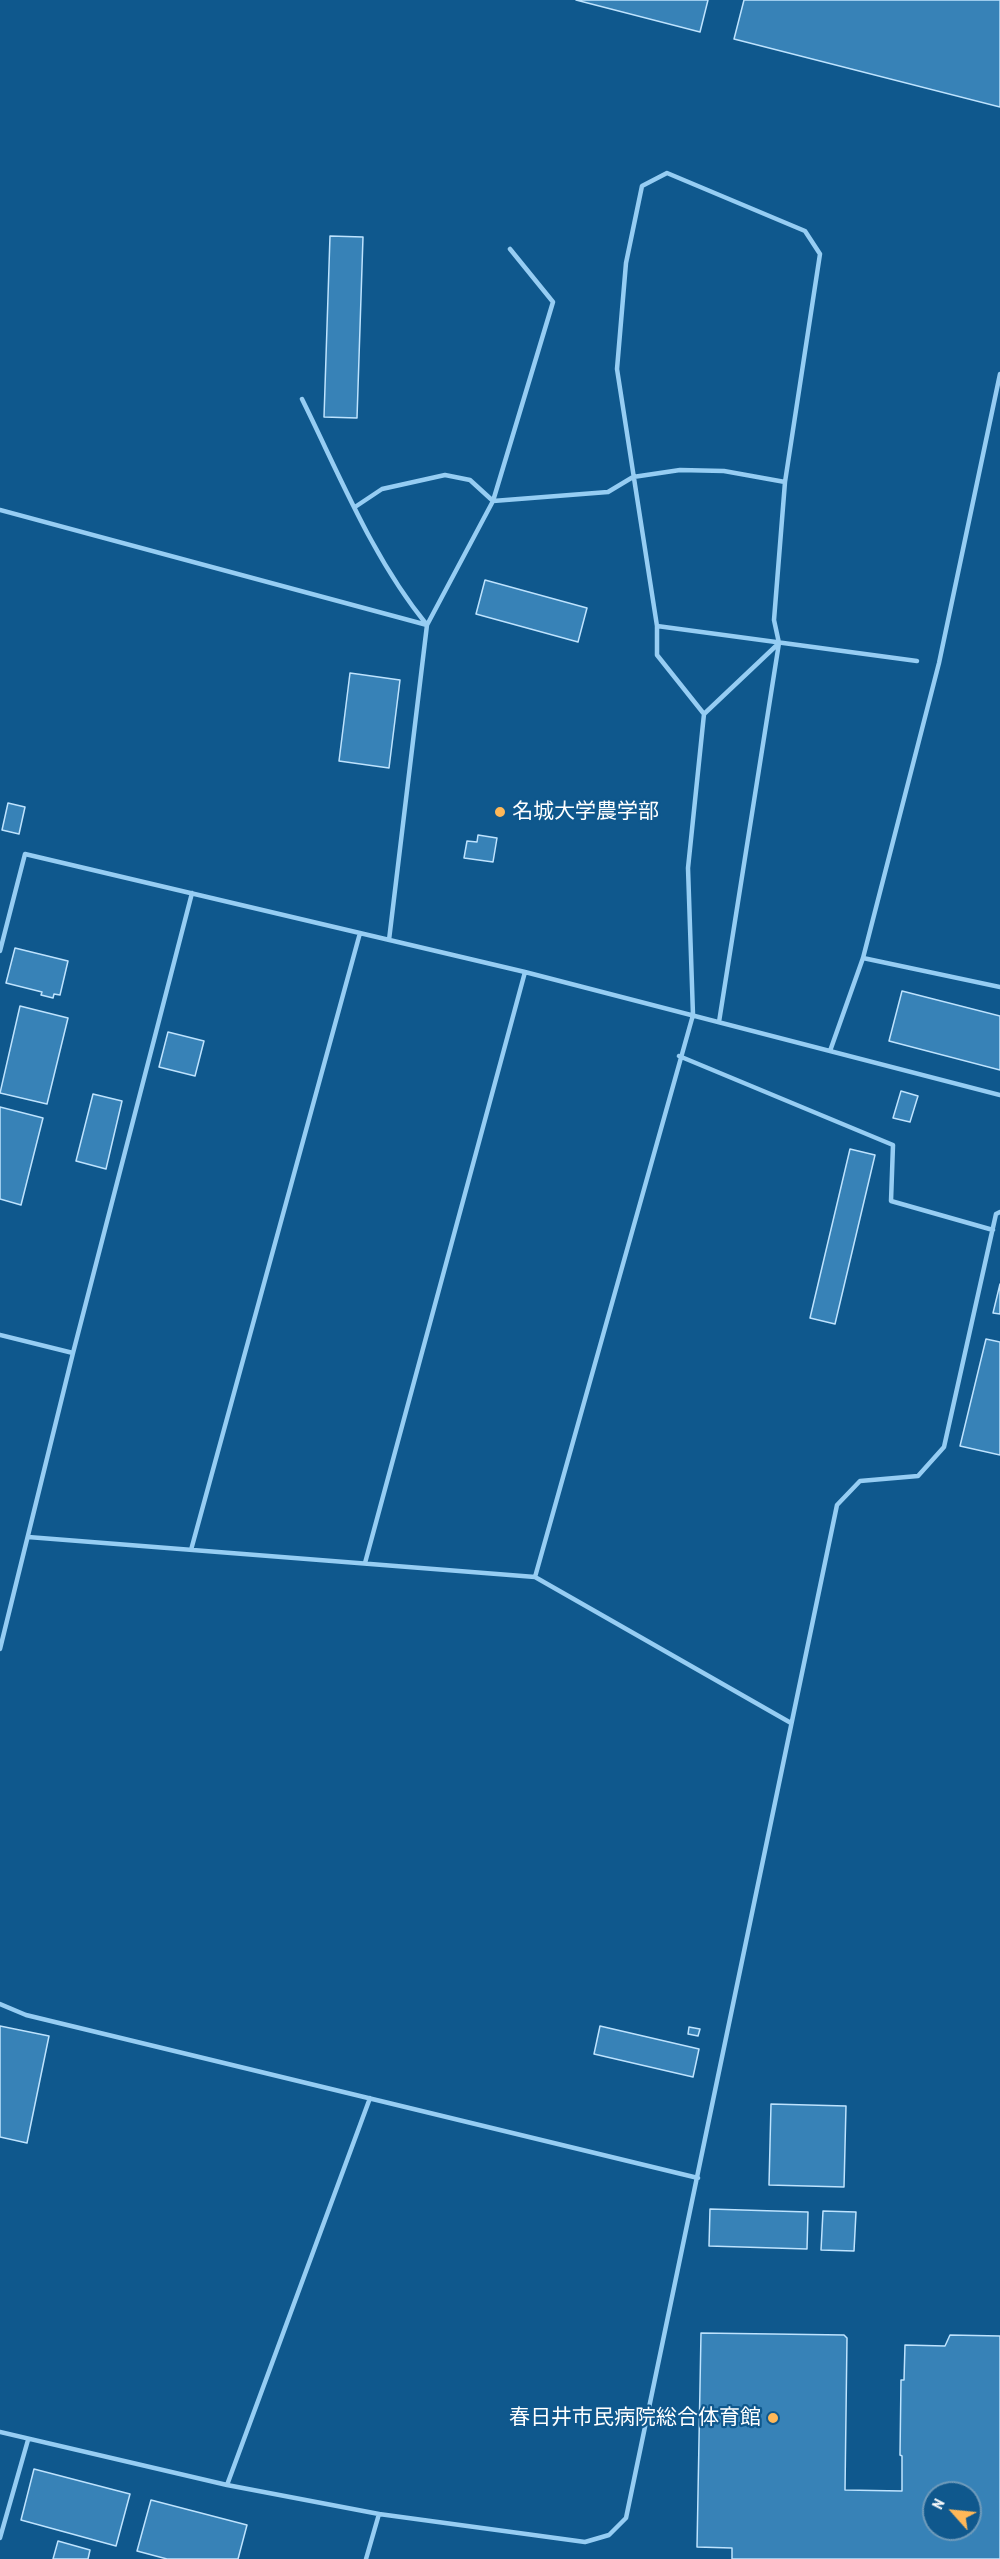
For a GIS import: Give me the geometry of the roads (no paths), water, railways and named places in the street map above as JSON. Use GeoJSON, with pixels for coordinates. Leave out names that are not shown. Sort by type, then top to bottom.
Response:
{"type":"FeatureCollection","features":[{"type":"Feature","properties":{"kind":"lane"},"geometry":{"type":"LineString","coordinates":[[704,714],[657,655],[657,626],[617,369],[626,263],[642,186],[667,173],[805,231],[820,254],[784,482],[774,620],[779,643],[719,1022]]}},
{"type":"Feature","properties":{"kind":"lane"},"geometry":{"type":"LineString","coordinates":[[389,940],[427,625],[493,501],[553,302],[510,249]]}},
{"type":"Feature","properties":{"kind":"lane"},"geometry":{"type":"LineString","coordinates":[[830,1051],[863,958],[939,663],[1000,374]]}},
{"type":"Feature","properties":{"kind":"lane"},"geometry":{"type":"LineString","coordinates":[[303,399],[355,507],[402,594],[427,625]]}},
{"type":"Feature","properties":{"kind":"lane"},"geometry":{"type":"LineString","coordinates":[[355,507],[382,489],[445,475],[470,480],[493,501],[608,492],[633,477],[680,470],[724,471],[784,482]]}},
{"type":"Feature","properties":{"kind":"lane"},"geometry":{"type":"LineString","coordinates":[[0,510],[427,625]]}},
{"type":"Feature","properties":{"kind":"lane"},"geometry":{"type":"LineString","coordinates":[[657,626],[917,661]]}},
{"type":"Feature","properties":{"kind":"lane"},"geometry":{"type":"LineString","coordinates":[[535,1576],[679,1056],[693,1016],[688,868],[704,714],[779,643]]}},
{"type":"Feature","properties":{"kind":"lane"},"geometry":{"type":"LineString","coordinates":[[0,951],[25,854],[525,972],[1000,1095]]}},
{"type":"Feature","properties":{"kind":"lane"},"geometry":{"type":"LineString","coordinates":[[0,1649],[73,1353],[192,894]]}},
{"type":"Feature","properties":{"kind":"lane"},"geometry":{"type":"LineString","coordinates":[[191,1550],[360,933]]}},
{"type":"Feature","properties":{"kind":"lane"},"geometry":{"type":"LineString","coordinates":[[863,958],[1000,987]]}},
{"type":"Feature","properties":{"kind":"lane"},"geometry":{"type":"LineString","coordinates":[[365,1563],[525,972]]}},
{"type":"Feature","properties":{"kind":"lane"},"geometry":{"type":"LineString","coordinates":[[679,1056],[892,1145],[891,1201],[993,1230]]}},
{"type":"Feature","properties":{"kind":"lane"},"geometry":{"type":"LineString","coordinates":[[0,2432],[227,2485],[379,2514],[585,2542],[609,2535],[626,2518],[837,1505],[860,1481],[918,1476],[944,1447],[996,1214],[1000,1212]]}},
{"type":"Feature","properties":{"kind":"lane"},"geometry":{"type":"LineString","coordinates":[[0,1335],[73,1353]]}},
{"type":"Feature","properties":{"kind":"lane"},"geometry":{"type":"LineString","coordinates":[[28,1537],[535,1576],[791,1723]]}},
{"type":"Feature","properties":{"kind":"lane"},"geometry":{"type":"LineString","coordinates":[[0,2004],[27,2015],[698,2178]]}},
{"type":"Feature","properties":{"kind":"lane"},"geometry":{"type":"LineString","coordinates":[[227,2485],[370,2098]]}},
{"type":"Feature","properties":{"kind":"lane"},"geometry":{"type":"LineString","coordinates":[[0,2538],[28,2440]]}},
{"type":"Feature","properties":{"kind":"lane"},"geometry":{"type":"LineString","coordinates":[[366,2559],[379,2514]]}},
{"type":"Feature","properties":{"kind":"place","name":"名城大学農学部"},"geometry":{"type":"Point","coordinates":[500,812]}},
{"type":"Feature","properties":{"kind":"place","name":"春日井市民病院総合体育館"},"geometry":{"type":"Point","coordinates":[773,2418]}}]}
